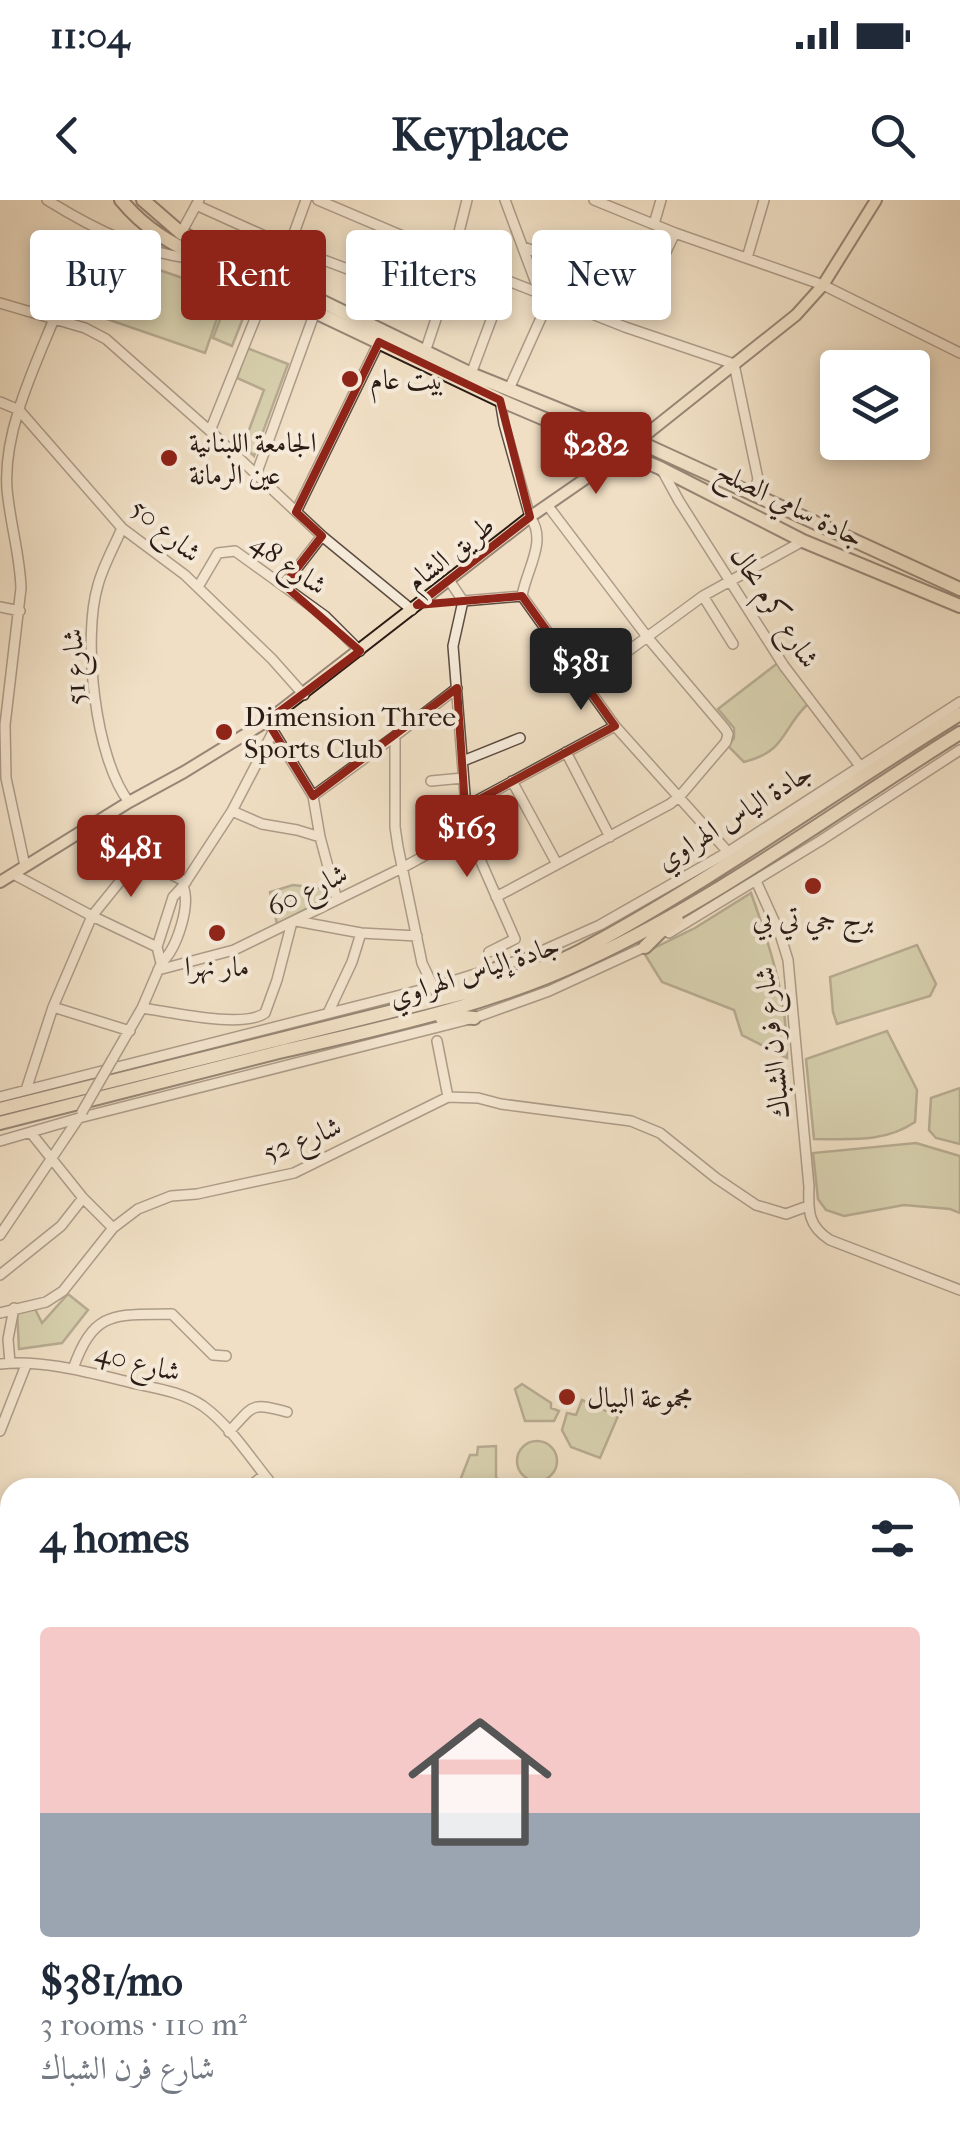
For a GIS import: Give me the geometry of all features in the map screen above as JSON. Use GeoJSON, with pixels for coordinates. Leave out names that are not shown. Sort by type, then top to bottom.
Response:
{"type":"FeatureCollection","features":[{"type":"Feature","properties":{"kind":"highway","name":"جادة سامي الصلح"},"geometry":{"type":"LineString","coordinates":[[121,200],[145,226],[181,246]]}},
{"type":"Feature","properties":{"kind":"highway","name":"جادة سامي الصلح"},"geometry":{"type":"LineString","coordinates":[[143,200],[181,233]]}},
{"type":"Feature","properties":{"kind":"highway","name":"جادة سامي الصلح"},"geometry":{"type":"LineString","coordinates":[[326,307],[471,374],[504,395],[636,442],[960,589]]}},
{"type":"Feature","properties":{"kind":"highway","name":"جادة سامي الصلح"},"geometry":{"type":"LineString","coordinates":[[326,317],[504,395],[857,565],[960,606]]}},
{"type":"Feature","properties":{"kind":"highway","name":"جادة إلياس الهراوي"},"geometry":{"type":"LineString","coordinates":[[0,1109],[481,989],[543,967],[699,892],[960,714]]}},
{"type":"Feature","properties":{"kind":"highway","name":"جادة إلياس الهراوي"},"geometry":{"type":"LineString","coordinates":[[0,1123],[386,1027],[544,978],[619,944],[960,733]]}},
{"type":"Feature","properties":{"kind":"highway"},"geometry":{"type":"LineString","coordinates":[[625,912],[699,892]]}},
{"type":"Feature","properties":{"kind":"highway"},"geometry":{"type":"LineString","coordinates":[[644,947],[690,911],[699,892]]}},
{"type":"Feature","properties":{"kind":"highway"},"geometry":{"type":"LineString","coordinates":[[401,1009],[418,998],[484,979],[499,967]]}},
{"type":"Feature","properties":{"kind":"highway"},"geometry":{"type":"LineString","coordinates":[[386,1027],[455,1016],[474,1018]]}},
{"type":"Feature","properties":{"kind":"main road","name":"طريق الشام"},"geometry":{"type":"LineString","coordinates":[[0,882],[130,802],[270,727],[304,695],[530,517],[624,452],[796,314],[822,285],[871,202]]}},
{"type":"Feature","properties":{"kind":"street"},"geometry":{"type":"LineString","coordinates":[[47,200],[88,225],[160,253],[181,256]]}},
{"type":"Feature","properties":{"kind":"street"},"geometry":{"type":"LineString","coordinates":[[295,230],[306,200]]}},
{"type":"Feature","properties":{"kind":"street"},"geometry":{"type":"LineString","coordinates":[[318,200],[390,230]]}},
{"type":"Feature","properties":{"kind":"street"},"geometry":{"type":"LineString","coordinates":[[460,230],[467,200]]}},
{"type":"Feature","properties":{"kind":"street"},"geometry":{"type":"LineString","coordinates":[[505,200],[532,267]]}},
{"type":"Feature","properties":{"kind":"street"},"geometry":{"type":"LineString","coordinates":[[594,200],[822,285],[960,354]]}},
{"type":"Feature","properties":{"kind":"street"},"geometry":{"type":"LineString","coordinates":[[654,224],[661,200]]}},
{"type":"Feature","properties":{"kind":"street"},"geometry":{"type":"LineString","coordinates":[[747,258],[764,200]]}},
{"type":"Feature","properties":{"kind":"street"},"geometry":{"type":"LineString","coordinates":[[183,230],[198,203],[254,230]]}},
{"type":"Feature","properties":{"kind":"street"},"geometry":{"type":"LineString","coordinates":[[523,247],[642,288],[652,281],[674,233]]}},
{"type":"Feature","properties":{"kind":"street"},"geometry":{"type":"LineString","coordinates":[[0,302],[30,311]]}},
{"type":"Feature","properties":{"kind":"street"},"geometry":{"type":"LineString","coordinates":[[25,866],[6,778],[5,725],[20,611],[20,567],[4,487],[19,410],[54,320]]}},
{"type":"Feature","properties":{"kind":"street"},"geometry":{"type":"LineString","coordinates":[[57,320],[85,328],[106,340],[322,536],[412,610]]}},
{"type":"Feature","properties":{"kind":"street"},"geometry":{"type":"LineString","coordinates":[[210,431],[256,320]]}},
{"type":"Feature","properties":{"kind":"street"},"geometry":{"type":"LineString","coordinates":[[256,475],[312,320]]}},
{"type":"Feature","properties":{"kind":"street"},"geometry":{"type":"LineString","coordinates":[[426,352],[436,320]]}},
{"type":"Feature","properties":{"kind":"street"},"geometry":{"type":"LineString","coordinates":[[471,374],[491,320]]}},
{"type":"Feature","properties":{"kind":"street"},"geometry":{"type":"LineString","coordinates":[[522,596],[539,538],[504,424],[504,395],[535,320]]}},
{"type":"Feature","properties":{"kind":"street"},"geometry":{"type":"LineString","coordinates":[[608,320],[734,364],[758,479],[752,495]]}},
{"type":"Feature","properties":{"kind":"street"},"geometry":{"type":"LineString","coordinates":[[296,512],[379,342]]}},
{"type":"Feature","properties":{"kind":"street","name":"شارع 50"},"geometry":{"type":"LineString","coordinates":[[0,402],[19,410],[122,528],[185,575],[304,695]]}},
{"type":"Feature","properties":{"kind":"street","name":"شارع كرم ىحال"},"geometry":{"type":"LineString","coordinates":[[660,468],[784,666],[860,766]]}},
{"type":"Feature","properties":{"kind":"street"},"geometry":{"type":"LineString","coordinates":[[496,898],[658,812],[680,796],[728,737],[548,506]]}},
{"type":"Feature","properties":{"kind":"street","name":"شارع 51"},"geometry":{"type":"LineString","coordinates":[[122,528],[97,586],[92,653],[104,749],[130,802]]}},
{"type":"Feature","properties":{"kind":"street"},"geometry":{"type":"LineString","coordinates":[[284,585],[322,536]]}},
{"type":"Feature","properties":{"kind":"street"},"geometry":{"type":"LineString","coordinates":[[583,684],[702,596],[804,540]]}},
{"type":"Feature","properties":{"kind":"street","name":"شارع 48"},"geometry":{"type":"LineString","coordinates":[[198,588],[218,553],[240,553],[325,616],[360,650]]}},
{"type":"Feature","properties":{"kind":"street"},"geometry":{"type":"LineString","coordinates":[[450,580],[464,601],[453,646],[468,832],[515,938],[489,952]]}},
{"type":"Feature","properties":{"kind":"street"},"geometry":{"type":"LineString","coordinates":[[464,601],[522,596]]}},
{"type":"Feature","properties":{"kind":"street"},"geometry":{"type":"LineString","coordinates":[[522,596],[615,726],[728,852]]}},
{"type":"Feature","properties":{"kind":"street"},"geometry":{"type":"LineString","coordinates":[[702,596],[734,644]]}},
{"type":"Feature","properties":{"kind":"street"},"geometry":{"type":"LineString","coordinates":[[0,607],[20,611]]}},
{"type":"Feature","properties":{"kind":"street"},"geometry":{"type":"LineString","coordinates":[[313,796],[457,688]]}},
{"type":"Feature","properties":{"kind":"street","name":"جادة الياس الهراوي"},"geometry":{"type":"LineString","coordinates":[[526,958],[625,912],[728,852],[960,702]]}},
{"type":"Feature","properties":{"kind":"street"},"geometry":{"type":"LineString","coordinates":[[465,807],[615,726]]}},
{"type":"Feature","properties":{"kind":"street"},"geometry":{"type":"LineString","coordinates":[[270,727],[313,796],[338,900]]}},
{"type":"Feature","properties":{"kind":"street"},"geometry":{"type":"LineString","coordinates":[[160,967],[157,948],[173,897],[232,811],[270,727]]}},
{"type":"Feature","properties":{"kind":"street"},"geometry":{"type":"LineString","coordinates":[[396,736],[396,827],[429,985]]}},
{"type":"Feature","properties":{"kind":"street"},"geometry":{"type":"LineString","coordinates":[[462,761],[520,738]]}},
{"type":"Feature","properties":{"kind":"street"},"geometry":{"type":"LineString","coordinates":[[756,881],[960,750]]}},
{"type":"Feature","properties":{"kind":"street"},"geometry":{"type":"LineString","coordinates":[[566,752],[610,837]]}},
{"type":"Feature","properties":{"kind":"street"},"geometry":{"type":"LineString","coordinates":[[431,781],[464,778]]}},
{"type":"Feature","properties":{"kind":"street"},"geometry":{"type":"LineString","coordinates":[[512,781],[557,864]]}},
{"type":"Feature","properties":{"kind":"street"},"geometry":{"type":"LineString","coordinates":[[232,811],[262,824],[320,837]]}},
{"type":"Feature","properties":{"kind":"street"},"geometry":{"type":"LineString","coordinates":[[98,822],[139,858],[184,884]]}},
{"type":"Feature","properties":{"kind":"street","name":"شارع 60"},"geometry":{"type":"LineString","coordinates":[[160,967],[234,950],[468,832]]}},
{"type":"Feature","properties":{"kind":"street"},"geometry":{"type":"LineString","coordinates":[[26,1090],[53,1007],[92,916],[139,858]]}},
{"type":"Feature","properties":{"kind":"street"},"geometry":{"type":"LineString","coordinates":[[14,874],[157,948]]}},
{"type":"Feature","properties":{"kind":"street","name":"جادة إلياس الهراوي"},"geometry":{"type":"LineString","coordinates":[[0,1141],[81,1115],[474,1018],[549,991],[644,947],[756,881]]}},
{"type":"Feature","properties":{"kind":"street","name":"شارع فرن الشباك"},"geometry":{"type":"LineString","coordinates":[[756,881],[788,960],[808,1206]]}},
{"type":"Feature","properties":{"kind":"street"},"geometry":{"type":"LineString","coordinates":[[0,1235],[81,1115],[130,1031],[160,967],[172,952],[184,914],[184,884]]}},
{"type":"Feature","properties":{"kind":"street"},"geometry":{"type":"LineString","coordinates":[[142,1008],[238,1021],[261,1017],[277,980],[294,921],[361,933],[416,936]]}},
{"type":"Feature","properties":{"kind":"street"},"geometry":{"type":"LineString","coordinates":[[330,1011],[361,933]]}},
{"type":"Feature","properties":{"kind":"street","name":"جادة إلياس الهراوي"},"geometry":{"type":"LineString","coordinates":[[0,1096],[526,958]]}},
{"type":"Feature","properties":{"kind":"street"},"geometry":{"type":"LineString","coordinates":[[53,1007],[130,1031]]}},
{"type":"Feature","properties":{"kind":"street"},"geometry":{"type":"LineString","coordinates":[[437,1041],[448,1098],[478,1098],[631,1121],[660,1133],[756,1205],[786,1214],[808,1206],[814,1228],[830,1240],[960,1290]]}},
{"type":"Feature","properties":{"kind":"street","name":"شارع 52"},"geometry":{"type":"LineString","coordinates":[[0,1312],[46,1302],[63,1291],[113,1228],[138,1209],[171,1196],[294,1173],[448,1098]]}},
{"type":"Feature","properties":{"kind":"street"},"geometry":{"type":"LineString","coordinates":[[31,1133],[113,1228]]}},
{"type":"Feature","properties":{"kind":"street"},"geometry":{"type":"LineString","coordinates":[[0,1276],[60,1226],[84,1198]]}},
{"type":"Feature","properties":{"kind":"street"},"geometry":{"type":"LineString","coordinates":[[5,1364],[14,1308]]}},
{"type":"Feature","properties":{"kind":"street"},"geometry":{"type":"LineString","coordinates":[[73,1368],[90,1332],[113,1318],[133,1314],[172,1314],[213,1355],[226,1356]]}},
{"type":"Feature","properties":{"kind":"street","name":"شارع 40"},"geometry":{"type":"LineString","coordinates":[[5,1364],[73,1368],[180,1394],[204,1406],[267,1478]]}},
{"type":"Feature","properties":{"kind":"street"},"geometry":{"type":"LineString","coordinates":[[0,1431],[26,1365]]}},
{"type":"Feature","properties":{"kind":"street"},"geometry":{"type":"LineString","coordinates":[[230,1432],[259,1404],[287,1412]]}},
{"type":"Feature","properties":{"kind":"street"},"geometry":{"type":"LineString","coordinates":[[260,1478],[264,1475]]}},
{"type":"Feature","properties":{"kind":"highlighted area"},"geometry":{"type":"Polygon","coordinates":[[[379,342],[500,400],[530,517],[417,605],[522,596],[615,726],[465,807],[457,688],[313,796],[267,721],[360,651],[284,585],[322,536],[296,512],[379,342]]]}},
{"type":"Feature","properties":{"kind":"green space"},"geometry":{"type":"Polygon","coordinates":[[[161,271],[181,277],[181,320],[217,320],[205,353],[110,320],[161,320],[161,271]]]}},
{"type":"Feature","properties":{"kind":"green space"},"geometry":{"type":"Polygon","coordinates":[[[220,320],[242,320],[232,346],[213,338],[220,320]]]}},
{"type":"Feature","properties":{"kind":"green space"},"geometry":{"type":"Polygon","coordinates":[[[247,348],[288,364],[254,456],[243,446],[264,390],[237,378],[247,348]]]}},
{"type":"Feature","properties":{"kind":"green space"},"geometry":{"type":"Polygon","coordinates":[[[779,662],[809,703],[777,745],[744,762],[728,746],[734,738],[734,728],[718,709],[779,662]]]}},
{"type":"Feature","properties":{"kind":"green space"},"geometry":{"type":"Polygon","coordinates":[[[293,885],[327,889],[329,897],[277,924],[270,892],[293,885]]]}},
{"type":"Feature","properties":{"kind":"green space"},"geometry":{"type":"Polygon","coordinates":[[[751,893],[781,995],[787,1058],[742,1035],[734,1010],[662,982],[644,953],[695,928],[751,893]]]}},
{"type":"Feature","properties":{"kind":"green space"},"geometry":{"type":"Polygon","coordinates":[[[917,945],[936,984],[930,996],[837,1024],[830,977],[917,945]]]}},
{"type":"Feature","properties":{"kind":"green space"},"geometry":{"type":"Polygon","coordinates":[[[887,1031],[917,1090],[915,1122],[879,1137],[814,1139],[806,1059],[887,1031]]]}},
{"type":"Feature","properties":{"kind":"green space"},"geometry":{"type":"Polygon","coordinates":[[[960,1088],[960,1144],[936,1138],[929,1130],[931,1098],[960,1088]]]}},
{"type":"Feature","properties":{"kind":"green space"},"geometry":{"type":"Polygon","coordinates":[[[916,1143],[960,1156],[960,1213],[904,1205],[844,1216],[826,1210],[818,1199],[813,1153],[916,1143]]]}},
{"type":"Feature","properties":{"kind":"green space"},"geometry":{"type":"Polygon","coordinates":[[[68,1294],[88,1310],[62,1343],[19,1349],[17,1310],[35,1309],[42,1323],[68,1294]]]}},
{"type":"Feature","properties":{"kind":"green space"},"geometry":{"type":"Polygon","coordinates":[[[522,1384],[559,1411],[554,1421],[525,1421],[515,1389],[522,1384]]]}},
{"type":"Feature","properties":{"kind":"green space"},"geometry":{"type":"Polygon","coordinates":[[[582,1400],[618,1416],[600,1458],[571,1447],[562,1430],[567,1413],[576,1415],[582,1400]]]}},
{"type":"Feature","properties":{"kind":"green space"},"geometry":{"type":"Polygon","coordinates":[[[529,1443],[545,1443],[555,1453],[555,1469],[546,1478],[528,1478],[519,1469],[519,1453],[529,1443]]]}},
{"type":"Feature","properties":{"kind":"green space"},"geometry":{"type":"Polygon","coordinates":[[[496,1446],[497,1478],[461,1478],[470,1455],[477,1455],[478,1447],[496,1446]]]}},
{"type":"Feature","properties":{"kind":"place","name":"بيت عام"},"geometry":{"type":"Point","coordinates":[350,379]}},
{"type":"Feature","properties":{"kind":"place","name":"الجامعة اللبنانية عين الرمانة"},"geometry":{"type":"Point","coordinates":[169,458]}},
{"type":"Feature","properties":{"kind":"place","name":"Dimension Three Sports Club"},"geometry":{"type":"Point","coordinates":[224,732]}},
{"type":"Feature","properties":{"kind":"place","name":"برج جي تي بي"},"geometry":{"type":"Point","coordinates":[813,886]}},
{"type":"Feature","properties":{"kind":"place","name":"مار نهرا"},"geometry":{"type":"Point","coordinates":[217,933]}},
{"type":"Feature","properties":{"kind":"place","name":"مجموعة البيال"},"geometry":{"type":"Point","coordinates":[567,1397]}}]}
